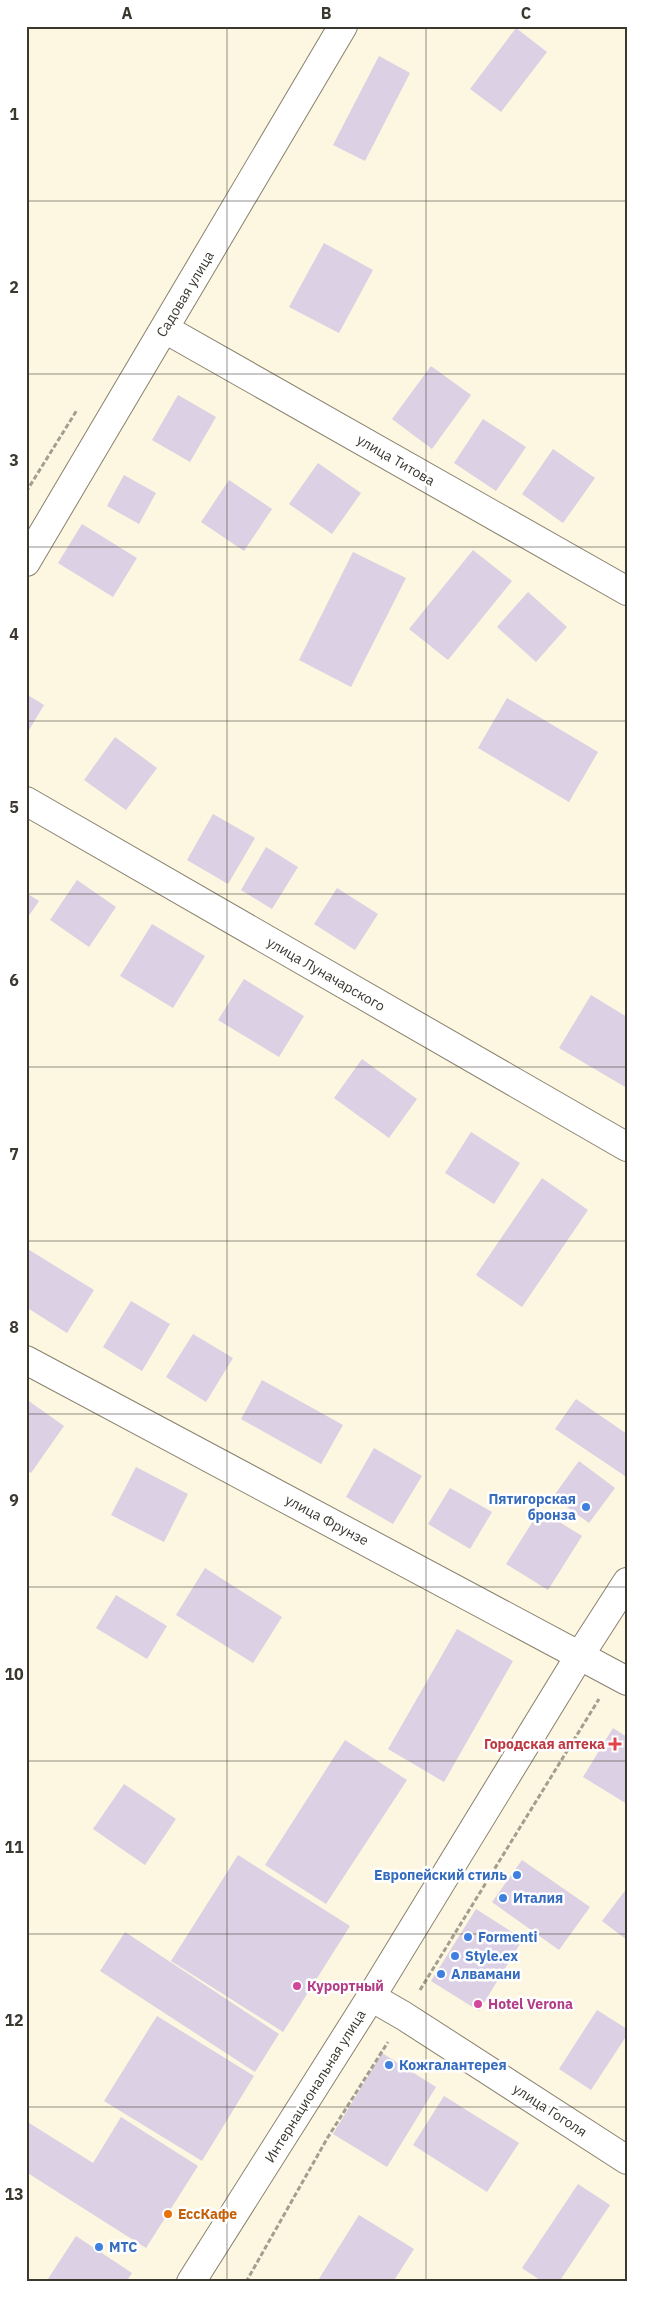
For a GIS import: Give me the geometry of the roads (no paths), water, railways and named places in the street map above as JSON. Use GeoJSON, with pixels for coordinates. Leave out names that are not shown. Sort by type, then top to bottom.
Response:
{"type":"FeatureCollection","features":[{"type":"Feature","properties":{"kind":"street","name":"Садовая улица"},"geometry":{"type":"LineString","coordinates":[[26,562],[344,26]]}},
{"type":"Feature","properties":{"kind":"street","name":"улица Титова"},"geometry":{"type":"LineString","coordinates":[[165,328],[627,592]]}},
{"type":"Feature","properties":{"kind":"street","name":"улица Луначарского"},"geometry":{"type":"LineString","coordinates":[[26,801],[627,1147]]}},
{"type":"Feature","properties":{"kind":"street","name":"улица Фрунзе"},"geometry":{"type":"LineString","coordinates":[[26,1360],[621,1677]]}},
{"type":"Feature","properties":{"kind":"street","name":"Интернациональная улица"},"geometry":{"type":"LineString","coordinates":[[191,2282],[371,1997],[580,1655],[627,1582]]}},
{"type":"Feature","properties":{"kind":"street","name":"улица Гоголя"},"geometry":{"type":"LineString","coordinates":[[371,1997],[404,2016],[627,2160]]}},
{"type":"Feature","properties":{"kind":"place","name":"Пятигорская бронза"},"geometry":{"type":"Point","coordinates":[586,1507]}},
{"type":"Feature","properties":{"kind":"place","name":"Городская аптека"},"geometry":{"type":"Point","coordinates":[615,1744]}},
{"type":"Feature","properties":{"kind":"place","name":"Европейский стиль"},"geometry":{"type":"Point","coordinates":[517,1875]}},
{"type":"Feature","properties":{"kind":"place","name":"Италия"},"geometry":{"type":"Point","coordinates":[503,1898]}},
{"type":"Feature","properties":{"kind":"place","name":"Formenti"},"geometry":{"type":"Point","coordinates":[468,1937]}},
{"type":"Feature","properties":{"kind":"place","name":"Style.ex"},"geometry":{"type":"Point","coordinates":[455,1956]}},
{"type":"Feature","properties":{"kind":"place","name":"Алвамани"},"geometry":{"type":"Point","coordinates":[441,1974]}},
{"type":"Feature","properties":{"kind":"place","name":"Курортный"},"geometry":{"type":"Point","coordinates":[297,1986]}},
{"type":"Feature","properties":{"kind":"place","name":"Hotel Verona"},"geometry":{"type":"Point","coordinates":[478,2004]}},
{"type":"Feature","properties":{"kind":"place","name":"Кожгалантерея"},"geometry":{"type":"Point","coordinates":[389,2065]}},
{"type":"Feature","properties":{"kind":"place","name":"ЕссКафе"},"geometry":{"type":"Point","coordinates":[168,2214]}},
{"type":"Feature","properties":{"kind":"place","name":"МТС"},"geometry":{"type":"Point","coordinates":[99,2247]}}]}
